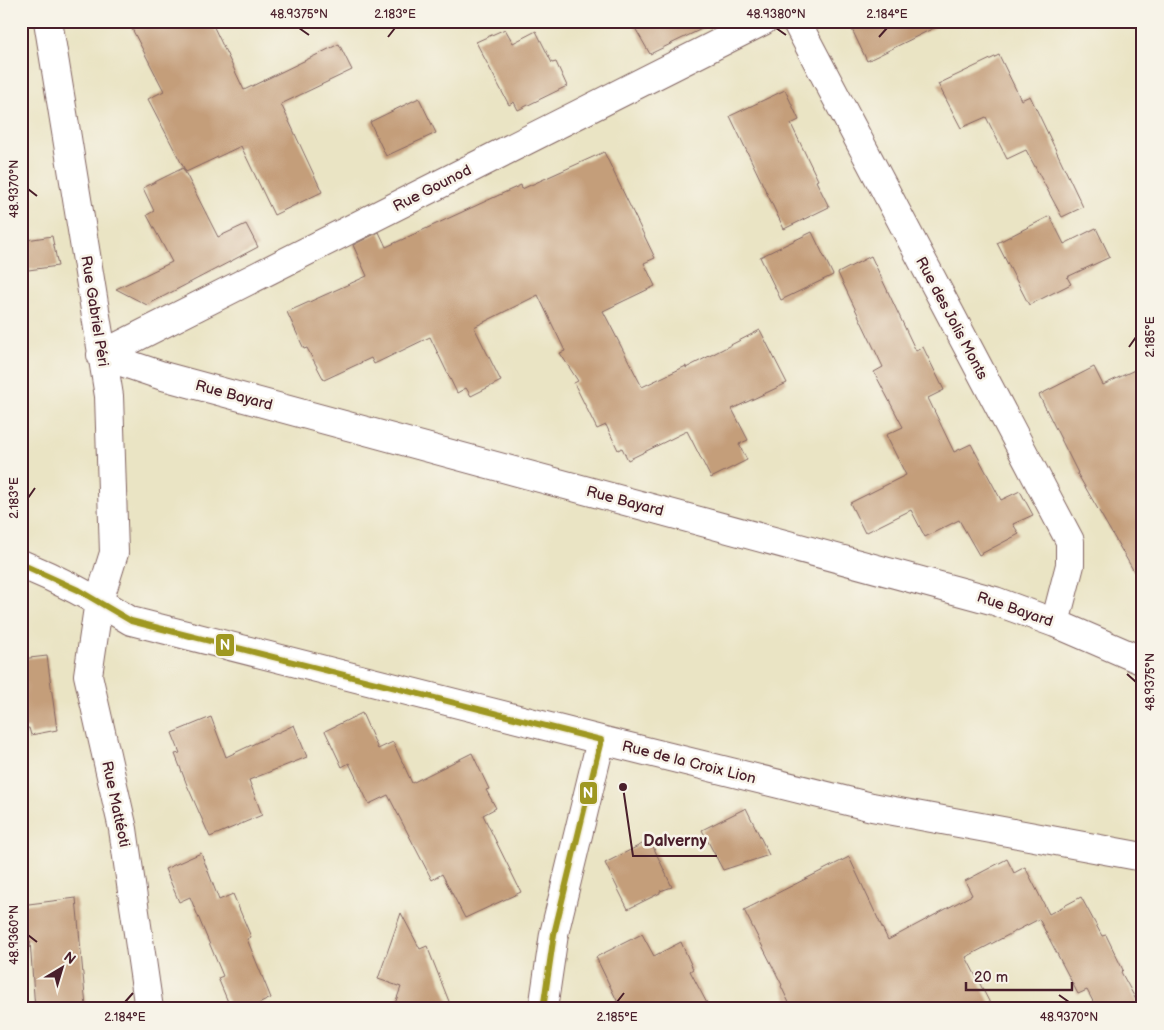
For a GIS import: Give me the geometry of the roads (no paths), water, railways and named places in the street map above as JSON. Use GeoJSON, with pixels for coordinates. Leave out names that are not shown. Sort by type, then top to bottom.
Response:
{"type":"FeatureCollection","features":[{"type":"Feature","properties":{"kind":"street","name":"Rue Gabriel Péri"},"geometry":{"type":"LineString","coordinates":[[48,21],[109,396],[114,553],[99,601]]}},
{"type":"Feature","properties":{"kind":"street","name":"Rue Gounod"},"geometry":{"type":"LineString","coordinates":[[101,355],[763,21]]}},
{"type":"Feature","properties":{"kind":"street","name":"Rue des Jolis Monts"},"geometry":{"type":"LineString","coordinates":[[796,21],[1070,541],[1070,565],[1055,623]]}},
{"type":"Feature","properties":{"kind":"street","name":"Rue Bayard"},"geometry":{"type":"LineString","coordinates":[[101,355],[163,376],[995,601],[1055,623],[1143,661]]}},
{"type":"Feature","properties":{"kind":"street","name":"Rue de la Croix Lion"},"geometry":{"type":"LineString","coordinates":[[21,564],[99,601],[131,621],[601,740],[872,806],[1143,857]]}},
{"type":"Feature","properties":{"kind":"street","name":"Rue Mattéoti"},"geometry":{"type":"LineString","coordinates":[[99,601],[88,675],[123,829],[148,1009]]}},
{"type":"Feature","properties":{"kind":"street"},"geometry":{"type":"LineString","coordinates":[[543,1009],[554,934],[601,740]]}},
{"type":"Feature","properties":{"kind":"place","name":"Dalverny"},"geometry":{"type":"Point","coordinates":[623,787]}}]}
